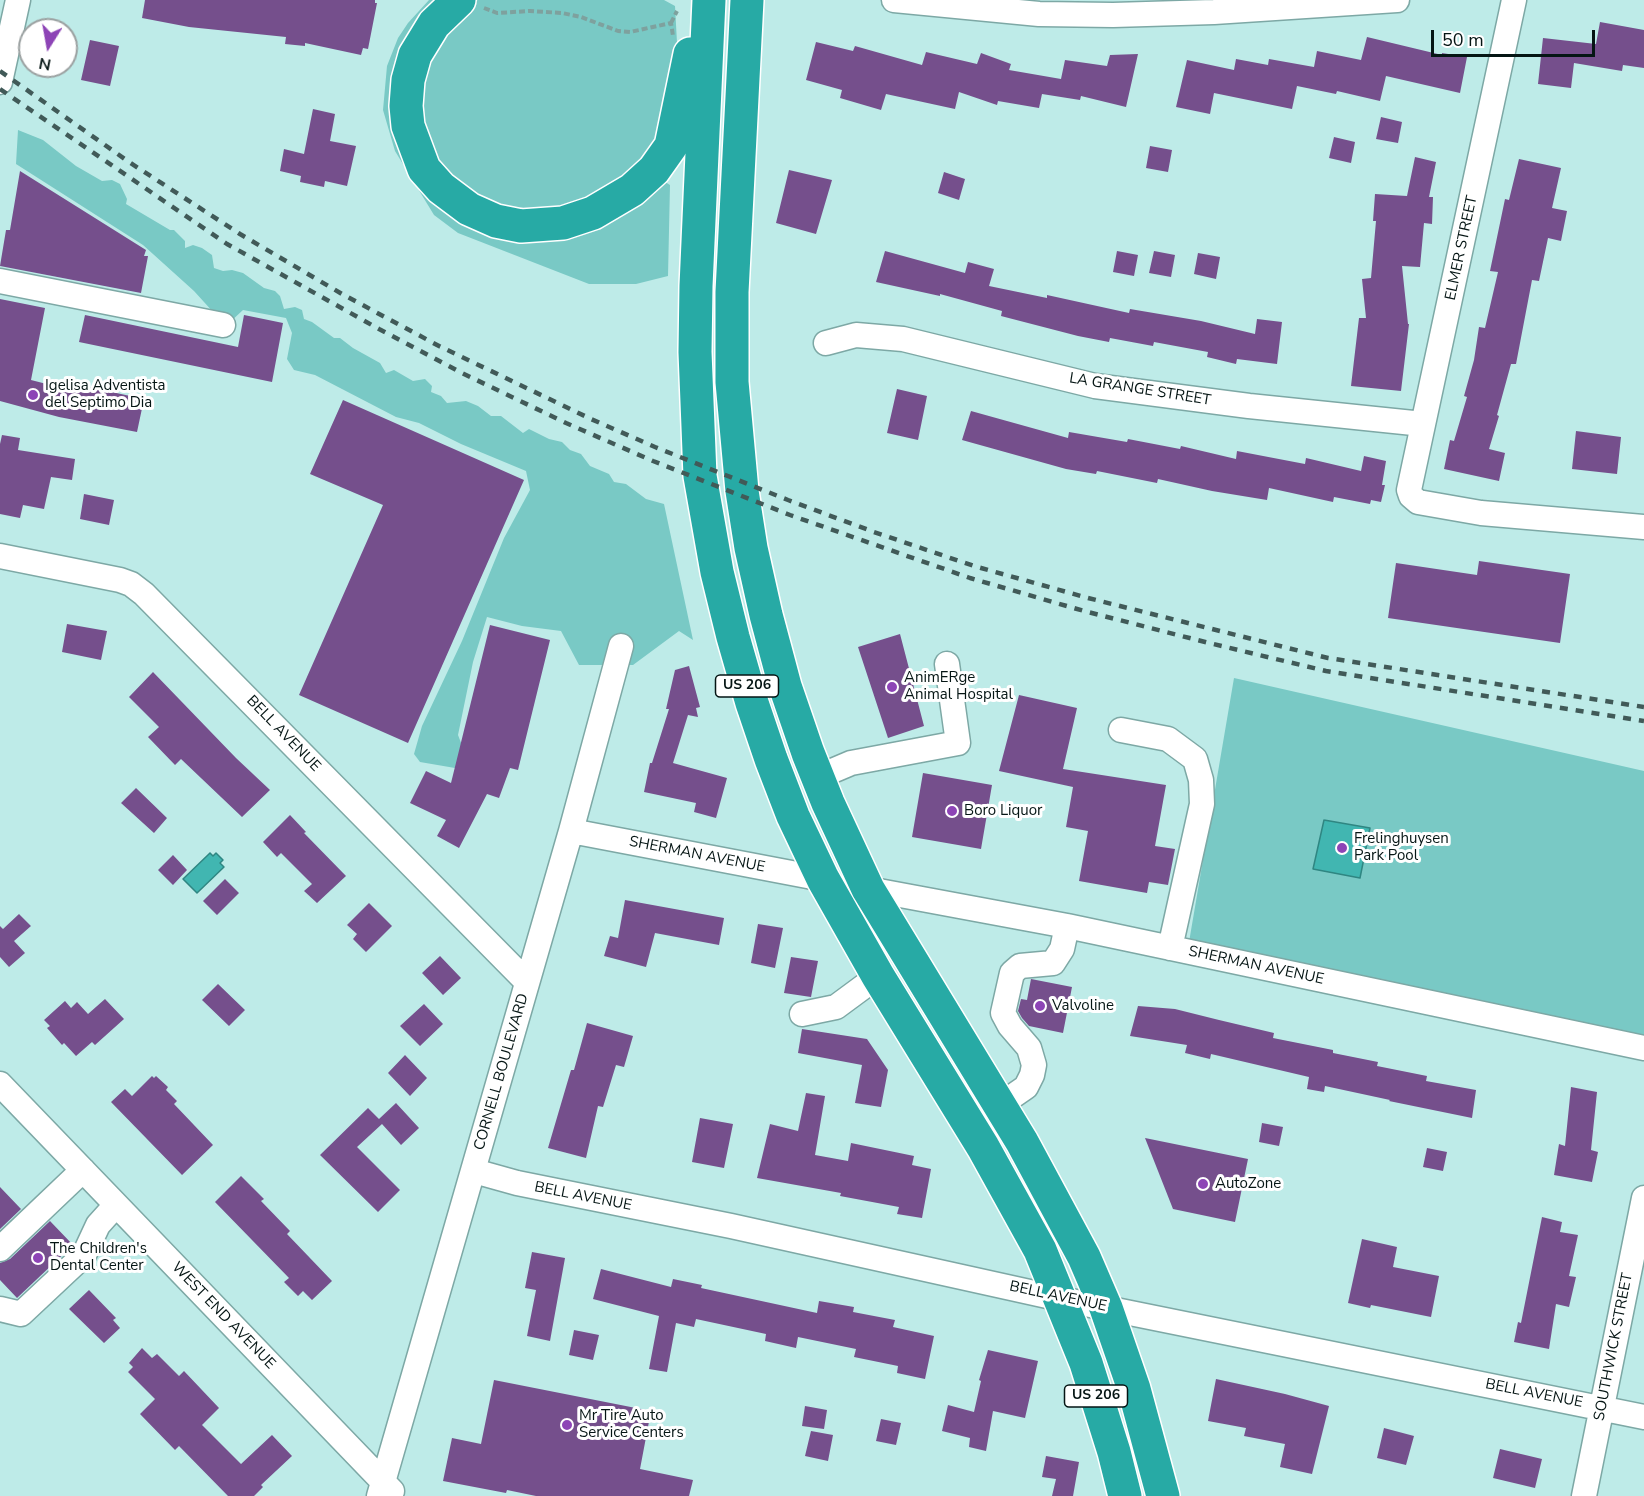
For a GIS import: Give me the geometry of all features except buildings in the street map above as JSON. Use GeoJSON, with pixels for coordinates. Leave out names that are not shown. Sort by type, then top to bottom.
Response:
{"type":"FeatureCollection","features":[{"type":"Feature","properties":{"kind":"highway","name":"US 206"},"geometry":{"type":"LineString","coordinates":[[709,0],[695,352],[700,476],[717,572],[733,637],[752,703],[793,816],[823,879],[878,976],[1008,1190],[1040,1250],[1086,1363],[1114,1452],[1125,1496]]}},
{"type":"Feature","properties":{"kind":"highway","name":"US 206"},"geometry":{"type":"LineString","coordinates":[[747,0],[732,292],[732,382],[736,438],[751,548],[785,686],[818,777],[868,889],[1000,1105],[1084,1257],[1106,1308],[1134,1389],[1163,1496]]}},
{"type":"Feature","properties":{"kind":"highway"},"geometry":{"type":"LineString","coordinates":[[469,2],[434,24],[415,55],[408,80],[406,106],[408,126],[424,168],[441,188],[470,209],[496,221],[515,225],[555,224],[593,213],[620,199],[654,170],[671,146],[692,46],[707,32]]}},
{"type":"Feature","properties":{"kind":"street"},"geometry":{"type":"LineString","coordinates":[[0,82],[18,0]]}},
{"type":"Feature","properties":{"kind":"street"},"geometry":{"type":"LineString","coordinates":[[894,0],[933,5],[1040,7],[1113,15],[1214,12],[1397,0]]}},
{"type":"Feature","properties":{"kind":"street","name":"ELMER STREET"},"geometry":{"type":"LineString","coordinates":[[1514,0],[1409,490],[1411,496],[1418,502],[1481,513],[1644,527]]}},
{"type":"Feature","properties":{"kind":"street"},"geometry":{"type":"LineString","coordinates":[[0,281],[223,325]]}},
{"type":"Feature","properties":{"kind":"street","name":"LA GRANGE STREET"},"geometry":{"type":"LineString","coordinates":[[826,343],[855,335],[903,339],[1095,386],[1249,406],[1424,424]]}},
{"type":"Feature","properties":{"kind":"street","name":"BELL AVENUE"},"geometry":{"type":"LineString","coordinates":[[0,556],[120,580],[131,584],[144,594],[527,982]]}},
{"type":"Feature","properties":{"kind":"street","name":"CORNELL BOULEVARD"},"geometry":{"type":"LineString","coordinates":[[386,1491],[621,646]]}},
{"type":"Feature","properties":{"kind":"street"},"geometry":{"type":"LineString","coordinates":[[818,777],[851,763],[958,743],[947,664]]}},
{"type":"Feature","properties":{"kind":"street"},"geometry":{"type":"LineString","coordinates":[[1121,730],[1168,739],[1195,759],[1201,780],[1202,804],[1170,948]]}},
{"type":"Feature","properties":{"kind":"street","name":"SHERMAN AVENUE"},"geometry":{"type":"LineString","coordinates":[[571,831],[823,879]]}},
{"type":"Feature","properties":{"kind":"street","name":"SHERMAN AVENUE"},"geometry":{"type":"LineString","coordinates":[[868,889],[1067,926],[1644,1048]]}},
{"type":"Feature","properties":{"kind":"street"},"geometry":{"type":"LineString","coordinates":[[1000,1105],[1026,1087],[1034,1065],[1029,1048],[1003,1013],[1012,974],[1020,966],[1053,963],[1062,949],[1067,926]]}},
{"type":"Feature","properties":{"kind":"street"},"geometry":{"type":"LineString","coordinates":[[802,1014],[836,1007],[878,976]]}},
{"type":"Feature","properties":{"kind":"street","name":"WEST END AVENUE"},"geometry":{"type":"LineString","coordinates":[[0,1084],[386,1491]]}},
{"type":"Feature","properties":{"kind":"street"},"geometry":{"type":"LineString","coordinates":[[0,1249],[83,1170]]}},
{"type":"Feature","properties":{"kind":"street","name":"BELL AVENUE"},"geometry":{"type":"LineString","coordinates":[[474,1171],[517,1183],[731,1226],[1061,1299],[1644,1417]]}},
{"type":"Feature","properties":{"kind":"street","name":"SOUTHWICK STREET"},"geometry":{"type":"LineString","coordinates":[[1584,1496],[1644,1198]]}},
{"type":"Feature","properties":{"kind":"street"},"geometry":{"type":"LineString","coordinates":[[0,1310],[21,1314],[84,1255],[98,1225],[116,1205]]}},
{"type":"Feature","properties":{"kind":"path"},"geometry":{"type":"LineString","coordinates":[[469,2],[497,13],[530,11],[562,13],[581,17],[602,27],[618,31],[630,32],[671,23]]}},
{"type":"Feature","properties":{"kind":"path"},"geometry":{"type":"LineString","coordinates":[[675,46],[671,23],[677,10]]}},
{"type":"Feature","properties":{"kind":"shaded area"},"geometry":{"type":"Polygon","coordinates":[[[429,0],[440,0],[395,110],[500,237],[662,180],[670,185],[668,276],[636,284],[589,284],[458,233],[434,215],[395,151],[383,110],[387,66],[398,38],[429,0]]]}},
{"type":"Feature","properties":{"kind":"shaded area"},"geometry":{"type":"Polygon","coordinates":[[[478,0],[664,0],[675,6],[678,61],[676,87],[651,155],[612,188],[572,206],[537,211],[495,205],[459,189],[433,160],[416,117],[429,50],[470,3],[478,0]]]}},
{"type":"Feature","properties":{"kind":"shaded area"},"geometry":{"type":"Polygon","coordinates":[[[18,130],[43,140],[76,166],[102,181],[112,180],[120,184],[127,199],[126,204],[170,230],[174,230],[185,241],[185,248],[193,245],[202,248],[212,255],[214,268],[243,273],[264,288],[275,291],[280,296],[284,309],[295,307],[302,310],[304,319],[380,363],[386,373],[394,370],[413,381],[425,379],[432,386],[431,392],[441,396],[447,403],[466,401],[478,406],[491,416],[501,416],[523,433],[529,429],[549,439],[562,442],[570,450],[581,454],[590,466],[609,474],[614,482],[626,484],[646,499],[664,504],[693,640],[679,631],[633,665],[579,665],[561,631],[522,626],[487,617],[473,662],[458,735],[470,766],[455,768],[420,762],[414,754],[422,726],[462,641],[504,538],[530,490],[526,471],[461,444],[419,423],[396,417],[315,375],[294,370],[287,359],[292,333],[286,318],[243,310],[229,323],[214,313],[194,291],[143,245],[16,164],[18,130]]]}},
{"type":"Feature","properties":{"kind":"shaded area"},"geometry":{"type":"Polygon","coordinates":[[[1234,678],[1644,771],[1644,1042],[1188,948],[1234,678]]]}},
{"type":"Feature","properties":{"kind":"shaded area","name":"Frelinghuysen Park Pool"},"geometry":{"type":"Polygon","coordinates":[[[1324,820],[1370,828],[1360,878],[1313,869],[1324,820]]]}},
{"type":"Feature","properties":{"kind":"shaded area"},"geometry":{"type":"Polygon","coordinates":[[[210,853],[213,856],[216,853],[223,860],[220,863],[224,867],[197,893],[183,879],[210,853]]]}},
{"type":"Feature","properties":{"kind":"railway"},"geometry":{"type":"LineString","coordinates":[[0,71],[129,162],[240,234],[342,294],[439,346],[591,419],[788,500],[974,566],[1088,598],[1328,658],[1644,707]]}},
{"type":"Feature","properties":{"kind":"railway"},"geometry":{"type":"LineString","coordinates":[[0,89],[227,244],[379,329],[462,373],[566,423],[653,461],[790,515],[970,578],[1084,611],[1209,643],[1326,671],[1644,721]]}},
{"type":"Feature","properties":{"kind":"place","name":"Igelisa Adventista del Septimo Dia"},"geometry":{"type":"Point","coordinates":[33,395]}},
{"type":"Feature","properties":{"kind":"place","name":"AnimERge Animal Hospital"},"geometry":{"type":"Point","coordinates":[892,687]}},
{"type":"Feature","properties":{"kind":"place","name":"Boro Liquor"},"geometry":{"type":"Point","coordinates":[952,811]}},
{"type":"Feature","properties":{"kind":"place","name":"Frelinghuysen Park Pool"},"geometry":{"type":"Point","coordinates":[1342,848]}},
{"type":"Feature","properties":{"kind":"place","name":"Valvoline"},"geometry":{"type":"Point","coordinates":[1040,1006]}},
{"type":"Feature","properties":{"kind":"place","name":"AutoZone"},"geometry":{"type":"Point","coordinates":[1203,1184]}},
{"type":"Feature","properties":{"kind":"place","name":"The Children's Dental Center"},"geometry":{"type":"Point","coordinates":[38,1258]}},
{"type":"Feature","properties":{"kind":"place","name":"Mr Tire Auto Service Centers"},"geometry":{"type":"Point","coordinates":[567,1425]}}]}
